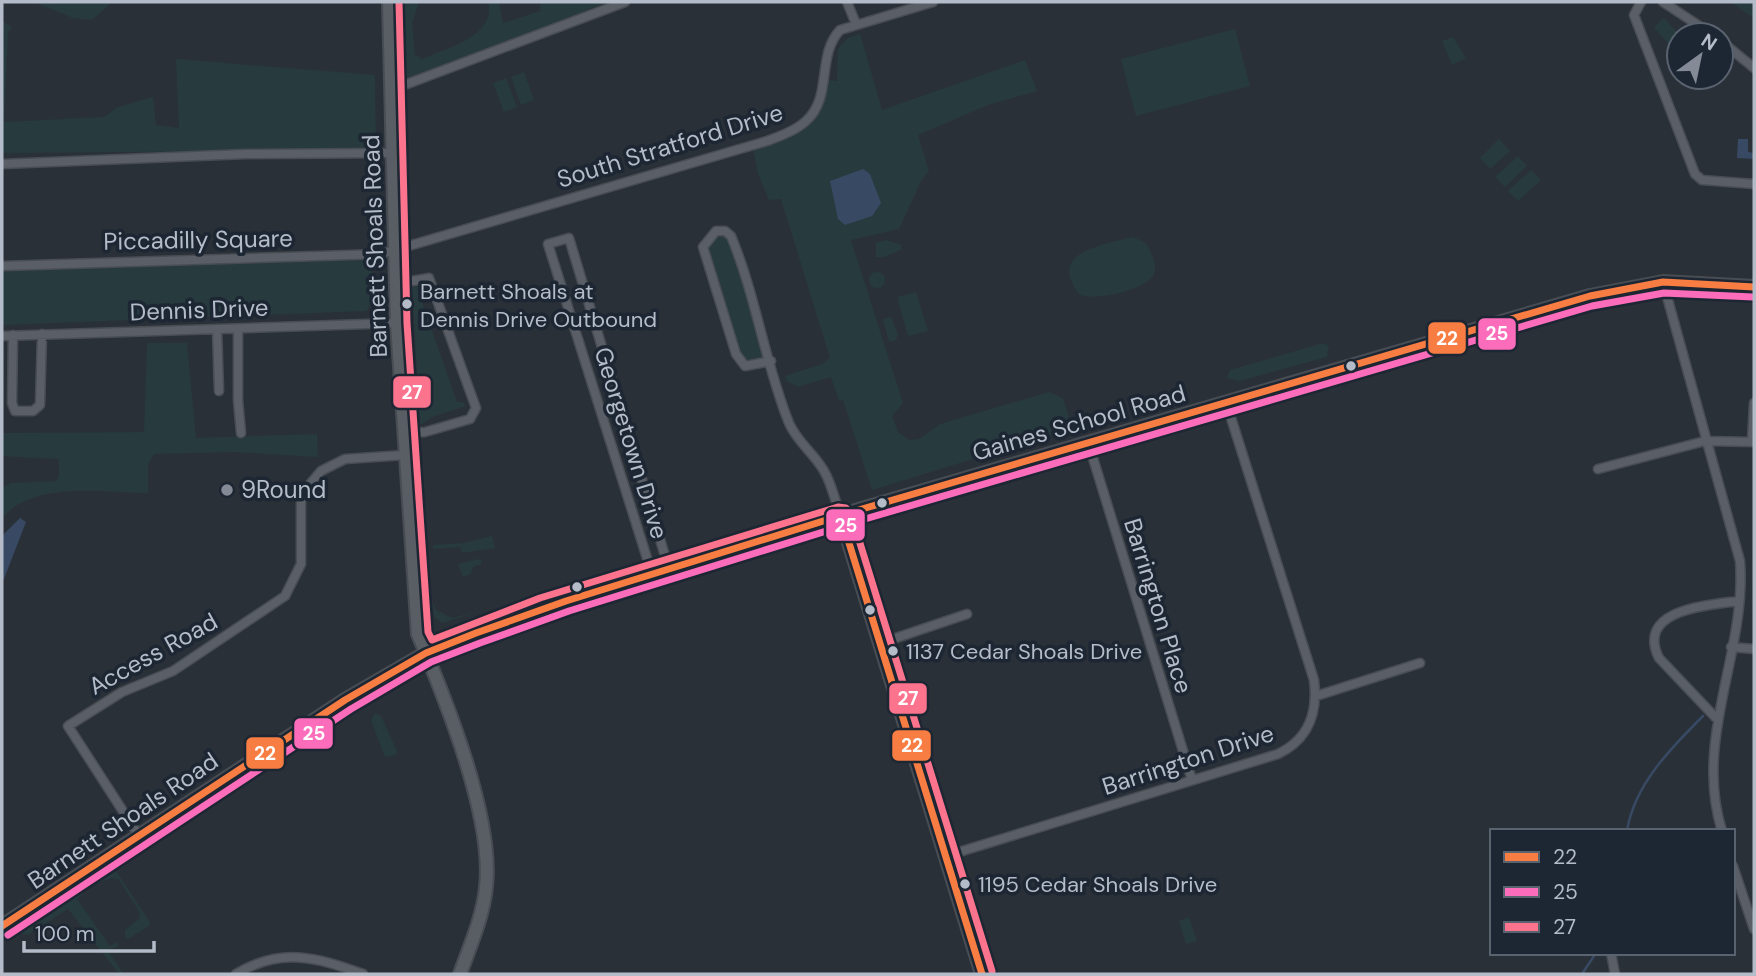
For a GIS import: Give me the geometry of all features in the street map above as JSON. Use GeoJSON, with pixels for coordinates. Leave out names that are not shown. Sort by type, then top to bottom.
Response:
{"type":"FeatureCollection","features":[{"type":"Feature","properties":{"kind":"main road","name":"Barnett Shoals Road"},"geometry":{"type":"LineString","coordinates":[[2,926],[345,699],[426,653],[418,634],[397,323],[389,2]]}},
{"type":"Feature","properties":{"kind":"main road","name":"Gaines School Road"},"geometry":{"type":"LineString","coordinates":[[426,653],[543,608],[652,574],[1088,442],[1590,296],[1663,282],[1754,286]]}},
{"type":"Feature","properties":{"kind":"main road"},"geometry":{"type":"LineString","coordinates":[[841,517],[982,974]]}},
{"type":"Feature","properties":{"kind":"main road"},"geometry":{"type":"LineString","coordinates":[[426,653],[457,740],[486,844],[487,885],[483,908],[460,974]]}},
{"type":"Feature","properties":{"kind":"street"},"geometry":{"type":"LineString","coordinates":[[391,90],[625,2]]}},
{"type":"Feature","properties":{"kind":"street"},"geometry":{"type":"LineString","coordinates":[[847,2],[856,23]]}},
{"type":"Feature","properties":{"kind":"street","name":"South Stratford Drive"},"geometry":{"type":"LineString","coordinates":[[395,251],[499,218],[756,145],[800,126],[809,119],[821,97],[827,51],[832,38],[840,30],[933,2]]}},
{"type":"Feature","properties":{"kind":"street"},"geometry":{"type":"LineString","coordinates":[[1641,2],[1634,15],[1695,174],[1702,180],[1754,184]]}},
{"type":"Feature","properties":{"kind":"street"},"geometry":{"type":"LineString","coordinates":[[1663,2],[1692,21]]}},
{"type":"Feature","properties":{"kind":"street"},"geometry":{"type":"LineString","coordinates":[[1735,52],[1754,68]]}},
{"type":"Feature","properties":{"kind":"street"},"geometry":{"type":"LineString","coordinates":[[2,164],[232,155],[393,153]]}},
{"type":"Feature","properties":{"kind":"street"},"geometry":{"type":"LineString","coordinates":[[771,361],[745,366],[736,354],[703,247],[716,231],[724,231],[734,244],[771,361],[789,422],[795,435],[825,472],[841,517]]}},
{"type":"Feature","properties":{"kind":"street","name":"Georgetown Drive"},"geometry":{"type":"LineString","coordinates":[[652,574],[548,244],[569,239],[669,569]]}},
{"type":"Feature","properties":{"kind":"street","name":"Piccadilly Square"},"geometry":{"type":"LineString","coordinates":[[2,265],[238,260],[395,251]]}},
{"type":"Feature","properties":{"kind":"street"},"geometry":{"type":"LineString","coordinates":[[396,284],[429,278],[476,408],[470,419],[425,432],[404,433]]}},
{"type":"Feature","properties":{"kind":"street"},"geometry":{"type":"LineString","coordinates":[[1663,282],[1737,548],[1741,576],[1731,647],[1716,718],[1712,780],[1722,829]]}},
{"type":"Feature","properties":{"kind":"street","name":"Dennis Drive"},"geometry":{"type":"LineString","coordinates":[[2,335],[397,323]]}},
{"type":"Feature","properties":{"kind":"street"},"geometry":{"type":"LineString","coordinates":[[217,329],[219,391]]}},
{"type":"Feature","properties":{"kind":"street"},"geometry":{"type":"LineString","coordinates":[[238,329],[237,400],[241,433]]}},
{"type":"Feature","properties":{"kind":"street"},"geometry":{"type":"LineString","coordinates":[[13,335],[12,403],[15,411],[33,411],[40,405],[42,334]]}},
{"type":"Feature","properties":{"kind":"street","name":"Barrington Drive"},"geometry":{"type":"LineString","coordinates":[[946,856],[1288,749],[1297,743],[1310,724],[1316,696],[1314,680],[1226,402]]}},
{"type":"Feature","properties":{"kind":"street"},"geometry":{"type":"LineString","coordinates":[[1598,469],[1705,440],[1753,442],[1754,403]]}},
{"type":"Feature","properties":{"kind":"street","name":"Barrington Place"},"geometry":{"type":"LineString","coordinates":[[1088,442],[1192,780]]}},
{"type":"Feature","properties":{"kind":"street","name":"Access Road"},"geometry":{"type":"LineString","coordinates":[[139,836],[68,726],[122,692],[190,661],[285,596],[301,564],[301,501],[321,471],[345,459],[405,455]]}},
{"type":"Feature","properties":{"kind":"street"},"geometry":{"type":"LineString","coordinates":[[1716,718],[1659,657],[1654,647],[1656,635],[1668,617],[1678,612],[1739,601]]}},
{"type":"Feature","properties":{"kind":"street"},"geometry":{"type":"LineString","coordinates":[[881,643],[967,614]]}},
{"type":"Feature","properties":{"kind":"street"},"geometry":{"type":"LineString","coordinates":[[1731,647],[1754,649]]}},
{"type":"Feature","properties":{"kind":"street"},"geometry":{"type":"LineString","coordinates":[[1316,696],[1420,663]]}},
{"type":"Feature","properties":{"kind":"street"},"geometry":{"type":"LineString","coordinates":[[1735,872],[1754,929]]}},
{"type":"Feature","properties":{"kind":"street"},"geometry":{"type":"LineString","coordinates":[[1611,955],[1615,974]]}},
{"type":"Feature","properties":{"kind":"street"},"geometry":{"type":"LineString","coordinates":[[236,974],[259,961],[290,957],[328,961],[363,974]]}},
{"type":"Feature","properties":{"kind":"green space"},"geometry":{"type":"Polygon","coordinates":[[[34,2],[112,2],[92,20],[73,18],[34,2]]]}},
{"type":"Feature","properties":{"kind":"green space"},"geometry":{"type":"Polygon","coordinates":[[[401,2],[419,2],[412,23],[415,55],[422,59],[455,46],[477,32],[485,24],[489,14],[488,2],[499,2],[503,23],[540,11],[541,2],[607,2],[506,43],[403,79],[401,2]]]}},
{"type":"Feature","properties":{"kind":"green space"},"geometry":{"type":"Polygon","coordinates":[[[1730,2],[1754,2],[1754,18],[1730,2]]]}},
{"type":"Feature","properties":{"kind":"green space"},"geometry":{"type":"Polygon","coordinates":[[[1664,18],[1667,21],[1665,40],[1654,27],[1664,18]]]}},
{"type":"Feature","properties":{"kind":"green space"},"geometry":{"type":"Polygon","coordinates":[[[2,21],[12,27],[8,33],[4,122],[104,117],[118,107],[153,97],[156,125],[179,128],[176,59],[375,75],[376,150],[2,153],[2,21]]]}},
{"type":"Feature","properties":{"kind":"green space"},"geometry":{"type":"Polygon","coordinates":[[[1235,29],[1250,86],[1136,116],[1121,59],[1235,29]]]}},
{"type":"Feature","properties":{"kind":"green space"},"geometry":{"type":"Polygon","coordinates":[[[860,34],[882,110],[1025,60],[1037,91],[988,105],[918,135],[929,171],[921,181],[899,229],[851,240],[903,403],[892,416],[898,432],[909,440],[919,439],[940,424],[1049,392],[1063,398],[1071,424],[1064,431],[872,490],[843,400],[839,401],[831,377],[798,387],[787,381],[785,376],[822,364],[830,358],[781,199],[769,200],[758,174],[753,148],[794,134],[813,120],[825,96],[828,80],[837,81],[838,49],[848,38],[860,34]]]}},
{"type":"Feature","properties":{"kind":"green space"},"geometry":{"type":"Polygon","coordinates":[[[1453,37],[1466,58],[1452,65],[1442,41],[1453,37]]]}},
{"type":"Feature","properties":{"kind":"green space"},"geometry":{"type":"Polygon","coordinates":[[[524,72],[534,100],[521,105],[511,77],[524,72]]]}},
{"type":"Feature","properties":{"kind":"green space"},"geometry":{"type":"Polygon","coordinates":[[[506,78],[517,107],[504,112],[493,83],[506,78]]]}},
{"type":"Feature","properties":{"kind":"green space"},"geometry":{"type":"Polygon","coordinates":[[[1499,139],[1510,151],[1490,169],[1480,158],[1499,139]]]}},
{"type":"Feature","properties":{"kind":"green space"},"geometry":{"type":"Polygon","coordinates":[[[1518,156],[1527,166],[1505,187],[1495,177],[1518,156]]]}},
{"type":"Feature","properties":{"kind":"green space"},"geometry":{"type":"Polygon","coordinates":[[[1531,170],[1541,180],[1518,201],[1508,191],[1531,170]]]}},
{"type":"Feature","properties":{"kind":"green space"},"geometry":{"type":"Polygon","coordinates":[[[718,234],[731,241],[765,354],[763,360],[750,364],[741,358],[707,245],[718,234]]]}},
{"type":"Feature","properties":{"kind":"green space"},"geometry":{"type":"Polygon","coordinates":[[[1131,237],[1144,242],[1150,250],[1155,269],[1149,280],[1119,293],[1095,296],[1079,294],[1071,280],[1070,268],[1074,259],[1093,248],[1131,237]]]}},
{"type":"Feature","properties":{"kind":"green space"},"geometry":{"type":"Polygon","coordinates":[[[886,240],[901,245],[901,250],[884,257],[876,257],[876,243],[886,240]]]}},
{"type":"Feature","properties":{"kind":"green space"},"geometry":{"type":"Polygon","coordinates":[[[368,260],[374,286],[367,311],[2,325],[2,265],[368,260]]]}},
{"type":"Feature","properties":{"kind":"green space"},"geometry":{"type":"Polygon","coordinates":[[[874,272],[880,272],[885,280],[883,286],[874,288],[869,283],[869,277],[874,272]]]}},
{"type":"Feature","properties":{"kind":"green space"},"geometry":{"type":"Polygon","coordinates":[[[412,287],[424,289],[420,296],[457,402],[463,402],[466,406],[432,417],[420,425],[412,287]]]}},
{"type":"Feature","properties":{"kind":"green space"},"geometry":{"type":"Polygon","coordinates":[[[916,292],[928,331],[908,336],[897,297],[916,292]]]}},
{"type":"Feature","properties":{"kind":"green space"},"geometry":{"type":"Polygon","coordinates":[[[891,317],[898,334],[896,340],[889,342],[883,319],[891,317]]]}},
{"type":"Feature","properties":{"kind":"green space"},"geometry":{"type":"Polygon","coordinates":[[[147,343],[187,343],[196,438],[317,434],[318,457],[234,452],[154,454],[148,464],[148,493],[51,493],[16,506],[2,518],[2,488],[11,483],[56,481],[59,477],[59,459],[2,456],[3,433],[144,432],[147,343]]]}},
{"type":"Feature","properties":{"kind":"green space"},"geometry":{"type":"Polygon","coordinates":[[[1323,343],[1329,346],[1327,357],[1239,381],[1227,378],[1230,370],[1323,343]]]}},
{"type":"Feature","properties":{"kind":"green space"},"geometry":{"type":"Polygon","coordinates":[[[492,536],[495,548],[462,553],[460,547],[433,549],[433,545],[464,543],[492,536]]]}},
{"type":"Feature","properties":{"kind":"green space"},"geometry":{"type":"Polygon","coordinates":[[[478,559],[482,561],[481,564],[473,567],[471,574],[463,577],[458,564],[478,559]]]}},
{"type":"Feature","properties":{"kind":"green space"},"geometry":{"type":"Polygon","coordinates":[[[432,601],[436,610],[452,618],[486,609],[442,623],[434,617],[432,601]]]}},
{"type":"Feature","properties":{"kind":"green space"},"geometry":{"type":"Polygon","coordinates":[[[375,713],[381,716],[397,751],[396,755],[385,757],[371,720],[375,713]]]}},
{"type":"Feature","properties":{"kind":"green space"},"geometry":{"type":"Polygon","coordinates":[[[116,871],[150,922],[149,926],[128,939],[125,937],[125,930],[139,919],[140,913],[119,880],[112,878],[91,885],[116,871]]]}},
{"type":"Feature","properties":{"kind":"green space"},"geometry":{"type":"Polygon","coordinates":[[[81,891],[83,894],[77,899],[110,946],[116,942],[119,946],[108,951],[124,974],[119,974],[68,909],[28,935],[19,933],[81,891]]]}},
{"type":"Feature","properties":{"kind":"green space"},"geometry":{"type":"Polygon","coordinates":[[[1189,917],[1197,941],[1186,944],[1179,921],[1189,917]]]}},
{"type":"Feature","properties":{"kind":"water"},"geometry":{"type":"Polygon","coordinates":[[[1738,139],[1748,139],[1748,152],[1754,153],[1754,159],[1737,158],[1738,139]]]}},
{"type":"Feature","properties":{"kind":"water"},"geometry":{"type":"Polygon","coordinates":[[[863,169],[870,174],[881,203],[872,216],[845,225],[838,219],[830,181],[863,169]]]}},
{"type":"Feature","properties":{"kind":"water"},"geometry":{"type":"Polygon","coordinates":[[[20,518],[26,522],[2,584],[2,536],[20,518]]]}},
{"type":"Feature","properties":{"kind":"waterway"},"geometry":{"type":"LineString","coordinates":[[1627,829],[1637,798],[1656,768],[1703,716]]}},
{"type":"Feature","properties":{"kind":"waterway"},"geometry":{"type":"LineString","coordinates":[[1582,974],[1595,955]]}},
{"type":"Feature","properties":{"kind":"transit line","name":"27"},"geometry":{"type":"LineString","coordinates":[[399,2],[407,323],[428,632],[432,640],[540,598],[838,507],[846,508],[851,514],[992,971]]}},
{"type":"Feature","properties":{"kind":"transit line","name":"22"},"geometry":{"type":"LineString","coordinates":[[2,926],[345,700],[426,653],[476,633],[566,601],[862,509],[1590,296],[1663,282],[1754,287]]}},
{"type":"Feature","properties":{"kind":"transit line","name":"25"},"geometry":{"type":"LineString","coordinates":[[8,935],[351,709],[431,662],[480,643],[569,611],[865,519],[1592,306],[1664,293],[1753,297]]}},
{"type":"Feature","properties":{"kind":"transit line","name":"22"},"geometry":{"type":"LineString","coordinates":[[841,517],[982,974]]}},
{"type":"Feature","properties":{"kind":"place","name":"Barnett Shoals at Dennis Drive Outbound"},"geometry":{"type":"Point","coordinates":[407,304]}},
{"type":"Feature","properties":{"kind":"place","name":"9Round"},"geometry":{"type":"Point","coordinates":[227,490]}},
{"type":"Feature","properties":{"kind":"place","name":"1137 Cedar Shoals Drive"},"geometry":{"type":"Point","coordinates":[893,651]}},
{"type":"Feature","properties":{"kind":"place","name":"1195 Cedar Shoals Drive"},"geometry":{"type":"Point","coordinates":[965,884]}}]}
